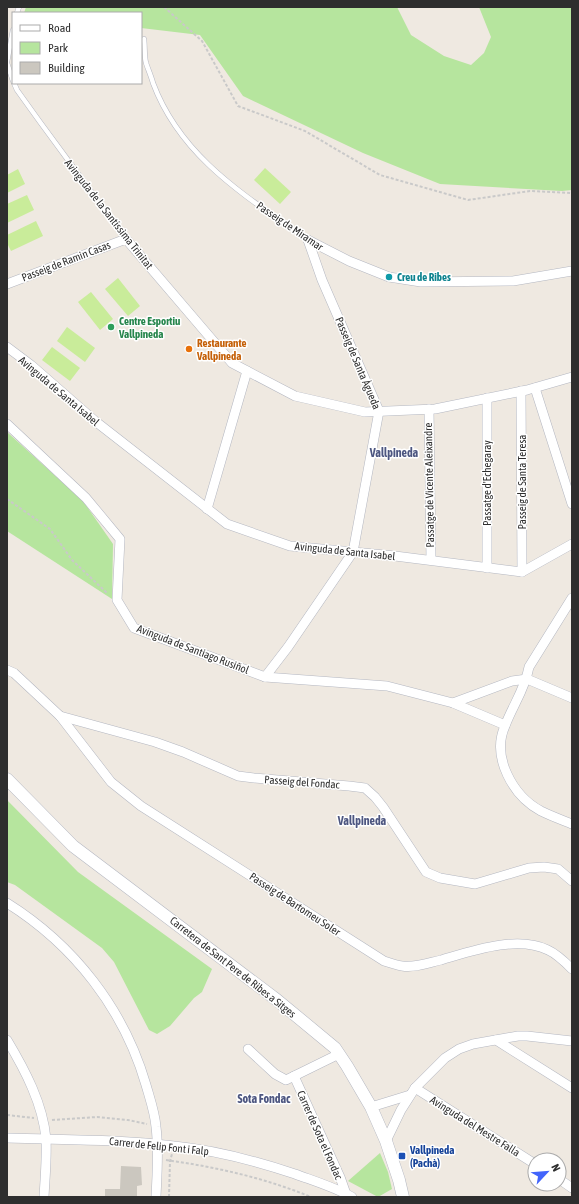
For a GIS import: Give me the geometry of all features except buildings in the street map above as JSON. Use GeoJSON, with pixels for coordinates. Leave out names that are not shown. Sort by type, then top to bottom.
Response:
{"type":"FeatureCollection","features":[{"type":"Feature","properties":{"kind":"street","name":"Passeig de Ramin Casas"},"geometry":{"type":"LineString","coordinates":[[7,284],[126,239]]}},
{"type":"Feature","properties":{"kind":"street","name":"Avinguda de la Santíssima Trinitat"},"geometry":{"type":"LineString","coordinates":[[126,239],[232,363],[295,396],[365,412],[429,409],[535,388],[572,377]]}},
{"type":"Feature","properties":{"kind":"street","name":"Passeig de Miramar"},"geometry":{"type":"LineString","coordinates":[[308,240],[349,261],[389,277],[421,282],[513,281],[572,271]]}},
{"type":"Feature","properties":{"kind":"street","name":"Passeig de Santa Àgueda"},"geometry":{"type":"LineString","coordinates":[[265,677],[288,647],[353,552],[380,411],[322,280],[308,240]]}},
{"type":"Feature","properties":{"kind":"street","name":"Avinguda de Santa Isabel"},"geometry":{"type":"LineString","coordinates":[[7,347],[31,365],[95,421],[227,524],[290,546],[431,560],[522,572]]}},
{"type":"Feature","properties":{"kind":"street"},"geometry":{"type":"LineString","coordinates":[[208,509],[247,371]]}},
{"type":"Feature","properties":{"kind":"street"},"geometry":{"type":"LineString","coordinates":[[535,388],[572,504]]}},
{"type":"Feature","properties":{"kind":"street","name":"Passeig de Santa Teresa"},"geometry":{"type":"LineString","coordinates":[[521,391],[522,572]]}},
{"type":"Feature","properties":{"kind":"street","name":"Passatge d'Echegaray"},"geometry":{"type":"LineString","coordinates":[[487,398],[487,568]]}},
{"type":"Feature","properties":{"kind":"street","name":"Passatge de Vicente Aleixandre"},"geometry":{"type":"LineString","coordinates":[[429,409],[431,560]]}},
{"type":"Feature","properties":{"kind":"street","name":"Avinguda de Santiago Rusiñol"},"geometry":{"type":"LineString","coordinates":[[7,424],[86,498],[120,539],[117,600],[134,628],[265,677],[387,686],[453,703],[505,725]]}},
{"type":"Feature","properties":{"kind":"street"},"geometry":{"type":"LineString","coordinates":[[522,572],[572,544]]}},
{"type":"Feature","properties":{"kind":"street"},"geometry":{"type":"LineString","coordinates":[[572,598],[528,666],[527,679],[505,725],[500,750],[504,767],[511,781],[528,802],[540,811],[572,824]]}},
{"type":"Feature","properties":{"kind":"street","name":"Passeig del Fondac"},"geometry":{"type":"LineString","coordinates":[[7,670],[18,676],[60,716],[155,742],[183,752],[238,776],[365,788],[383,807],[426,872],[440,878],[475,884],[529,868],[544,867],[558,869],[572,881]]}},
{"type":"Feature","properties":{"kind":"street"},"geometry":{"type":"LineString","coordinates":[[453,703],[512,681],[527,679],[572,698]]}},
{"type":"Feature","properties":{"kind":"street","name":"Passeig de Bartomeu Soler"},"geometry":{"type":"LineString","coordinates":[[60,716],[111,782],[142,806],[384,961],[402,966],[420,965],[466,952],[506,944],[520,944],[532,945],[548,950],[572,969]]}},
{"type":"Feature","properties":{"kind":"street","name":"Carretera de Sant Pere de Ribes a Sitges"},"geometry":{"type":"LineString","coordinates":[[7,779],[73,846],[277,1000],[320,1034],[335,1048],[371,1107],[386,1141],[403,1197]]}},
{"type":"Feature","properties":{"kind":"street"},"geometry":{"type":"LineString","coordinates":[[7,903],[32,920],[80,964],[98,986],[116,1013],[135,1052],[150,1098],[156,1126],[156,1197]]}},
{"type":"Feature","properties":{"kind":"street"},"geometry":{"type":"LineString","coordinates":[[386,1141],[412,1091],[444,1058],[459,1049],[473,1044],[518,1036],[572,1041]]}},
{"type":"Feature","properties":{"kind":"street"},"geometry":{"type":"LineString","coordinates":[[7,1040],[27,1075],[43,1119],[46,1139],[44,1197]]}},
{"type":"Feature","properties":{"kind":"street"},"geometry":{"type":"LineString","coordinates":[[496,1040],[572,1088]]}},
{"type":"Feature","properties":{"kind":"street","name":"Carrer de Sota el Fondac"},"geometry":{"type":"LineString","coordinates":[[248,1049],[275,1074],[286,1080],[339,1054]]}},
{"type":"Feature","properties":{"kind":"street","name":"Carrer de Sota el Fondac"},"geometry":{"type":"LineString","coordinates":[[294,1076],[349,1195]]}},
{"type":"Feature","properties":{"kind":"street"},"geometry":{"type":"LineString","coordinates":[[371,1107],[412,1091]]}},
{"type":"Feature","properties":{"kind":"street","name":"Avinguda del Mestre Falla"},"geometry":{"type":"LineString","coordinates":[[412,1091],[527,1159]]}},
{"type":"Feature","properties":{"kind":"street","name":"Carrer de Felip Font i Falp"},"geometry":{"type":"LineString","coordinates":[[7,1138],[98,1140],[157,1144],[215,1152],[273,1167],[349,1195]]}},
{"type":"Feature","properties":{"kind":"lane","name":"Avinguda de la Santíssima Trinitat"},"geometry":{"type":"LineString","coordinates":[[12,34],[8,49],[7,63],[12,79]]}},
{"type":"Feature","properties":{"kind":"lane","name":"Passeig de Miramar"},"geometry":{"type":"LineString","coordinates":[[144,38],[146,62],[159,97],[175,128],[200,157],[232,186],[308,240]]}},
{"type":"Feature","properties":{"kind":"lane","name":"Avinguda de la Santíssima Trinitat"},"geometry":{"type":"LineString","coordinates":[[14,84],[126,239]]}},
{"type":"Feature","properties":{"kind":"path"},"geometry":{"type":"LineString","coordinates":[[164,7],[202,41],[238,106],[305,131],[380,174],[468,200],[530,191],[572,193]]}},
{"type":"Feature","properties":{"kind":"path"},"geometry":{"type":"LineString","coordinates":[[7,499],[50,528],[72,560],[120,604]]}},
{"type":"Feature","properties":{"kind":"path","name":"Carrer de Felip Font i Falp"},"geometry":{"type":"LineString","coordinates":[[7,1115],[50,1120],[97,1117],[128,1120],[156,1126]]}},
{"type":"Feature","properties":{"kind":"path"},"geometry":{"type":"LineString","coordinates":[[169,1197],[170,1161],[176,1146]]}},
{"type":"Feature","properties":{"kind":"path","name":"Carrer de Felip Font i Falp"},"geometry":{"type":"LineString","coordinates":[[157,1159],[232,1172],[311,1197]]}},
{"type":"Feature","properties":{"kind":"green space"},"geometry":{"type":"Polygon","coordinates":[[[26,7],[397,7],[411,35],[444,56],[471,65],[484,53],[491,37],[479,7],[572,7],[572,190],[562,191],[440,184],[363,153],[243,96],[200,35],[142,28],[142,12],[24,12],[26,7]]]}},
{"type":"Feature","properties":{"kind":"green space"},"geometry":{"type":"Polygon","coordinates":[[[265,168],[291,192],[280,204],[254,180],[265,168]]]}},
{"type":"Feature","properties":{"kind":"green space"},"geometry":{"type":"Polygon","coordinates":[[[18,169],[25,184],[7,193],[7,175],[18,169]]]}},
{"type":"Feature","properties":{"kind":"green space"},"geometry":{"type":"Polygon","coordinates":[[[27,195],[34,210],[7,223],[7,204],[27,195]]]}},
{"type":"Feature","properties":{"kind":"green space"},"geometry":{"type":"Polygon","coordinates":[[[36,221],[43,236],[11,251],[7,243],[7,235],[36,221]]]}},
{"type":"Feature","properties":{"kind":"green space"},"geometry":{"type":"Polygon","coordinates":[[[118,278],[140,306],[128,316],[105,289],[118,278]]]}},
{"type":"Feature","properties":{"kind":"green space"},"geometry":{"type":"Polygon","coordinates":[[[91,292],[113,319],[100,330],[78,302],[91,292]]]}},
{"type":"Feature","properties":{"kind":"green space"},"geometry":{"type":"Polygon","coordinates":[[[67,327],[95,348],[85,362],[57,341],[67,327]]]}},
{"type":"Feature","properties":{"kind":"green space"},"geometry":{"type":"Polygon","coordinates":[[[52,347],[80,368],[70,381],[42,360],[52,347]]]}},
{"type":"Feature","properties":{"kind":"green space"},"geometry":{"type":"Polygon","coordinates":[[[7,432],[83,501],[113,544],[112,599],[7,531],[7,432]]]}},
{"type":"Feature","properties":{"kind":"green space"},"geometry":{"type":"Polygon","coordinates":[[[7,800],[78,872],[212,969],[202,992],[194,998],[170,1026],[157,1034],[149,1030],[114,962],[102,948],[15,885],[7,882],[7,800]]]}},
{"type":"Feature","properties":{"kind":"green space"},"geometry":{"type":"Polygon","coordinates":[[[380,1153],[388,1172],[392,1189],[378,1197],[348,1181],[380,1153]]]}},
{"type":"Feature","properties":{"kind":"place","name":"Creu de Ribes"},"geometry":{"type":"Point","coordinates":[389,277]}},
{"type":"Feature","properties":{"kind":"place","name":"Centre Esportiu Vallpineda"},"geometry":{"type":"Point","coordinates":[111,327]}},
{"type":"Feature","properties":{"kind":"place","name":"Restaurante Vallpineda"},"geometry":{"type":"Point","coordinates":[189,349]}},
{"type":"Feature","properties":{"kind":"place","name":"Vallpineda (Pachà)"},"geometry":{"type":"Point","coordinates":[402,1156]}},
{"type":"Feature","properties":{"kind":"district","name":"Vallpineda"},"geometry":{"type":"Point","coordinates":[394,453]}},
{"type":"Feature","properties":{"kind":"district","name":"Vallpineda"},"geometry":{"type":"Point","coordinates":[362,821]}},
{"type":"Feature","properties":{"kind":"district","name":"Sota Fondac"},"geometry":{"type":"Point","coordinates":[264,1099]}}]}
